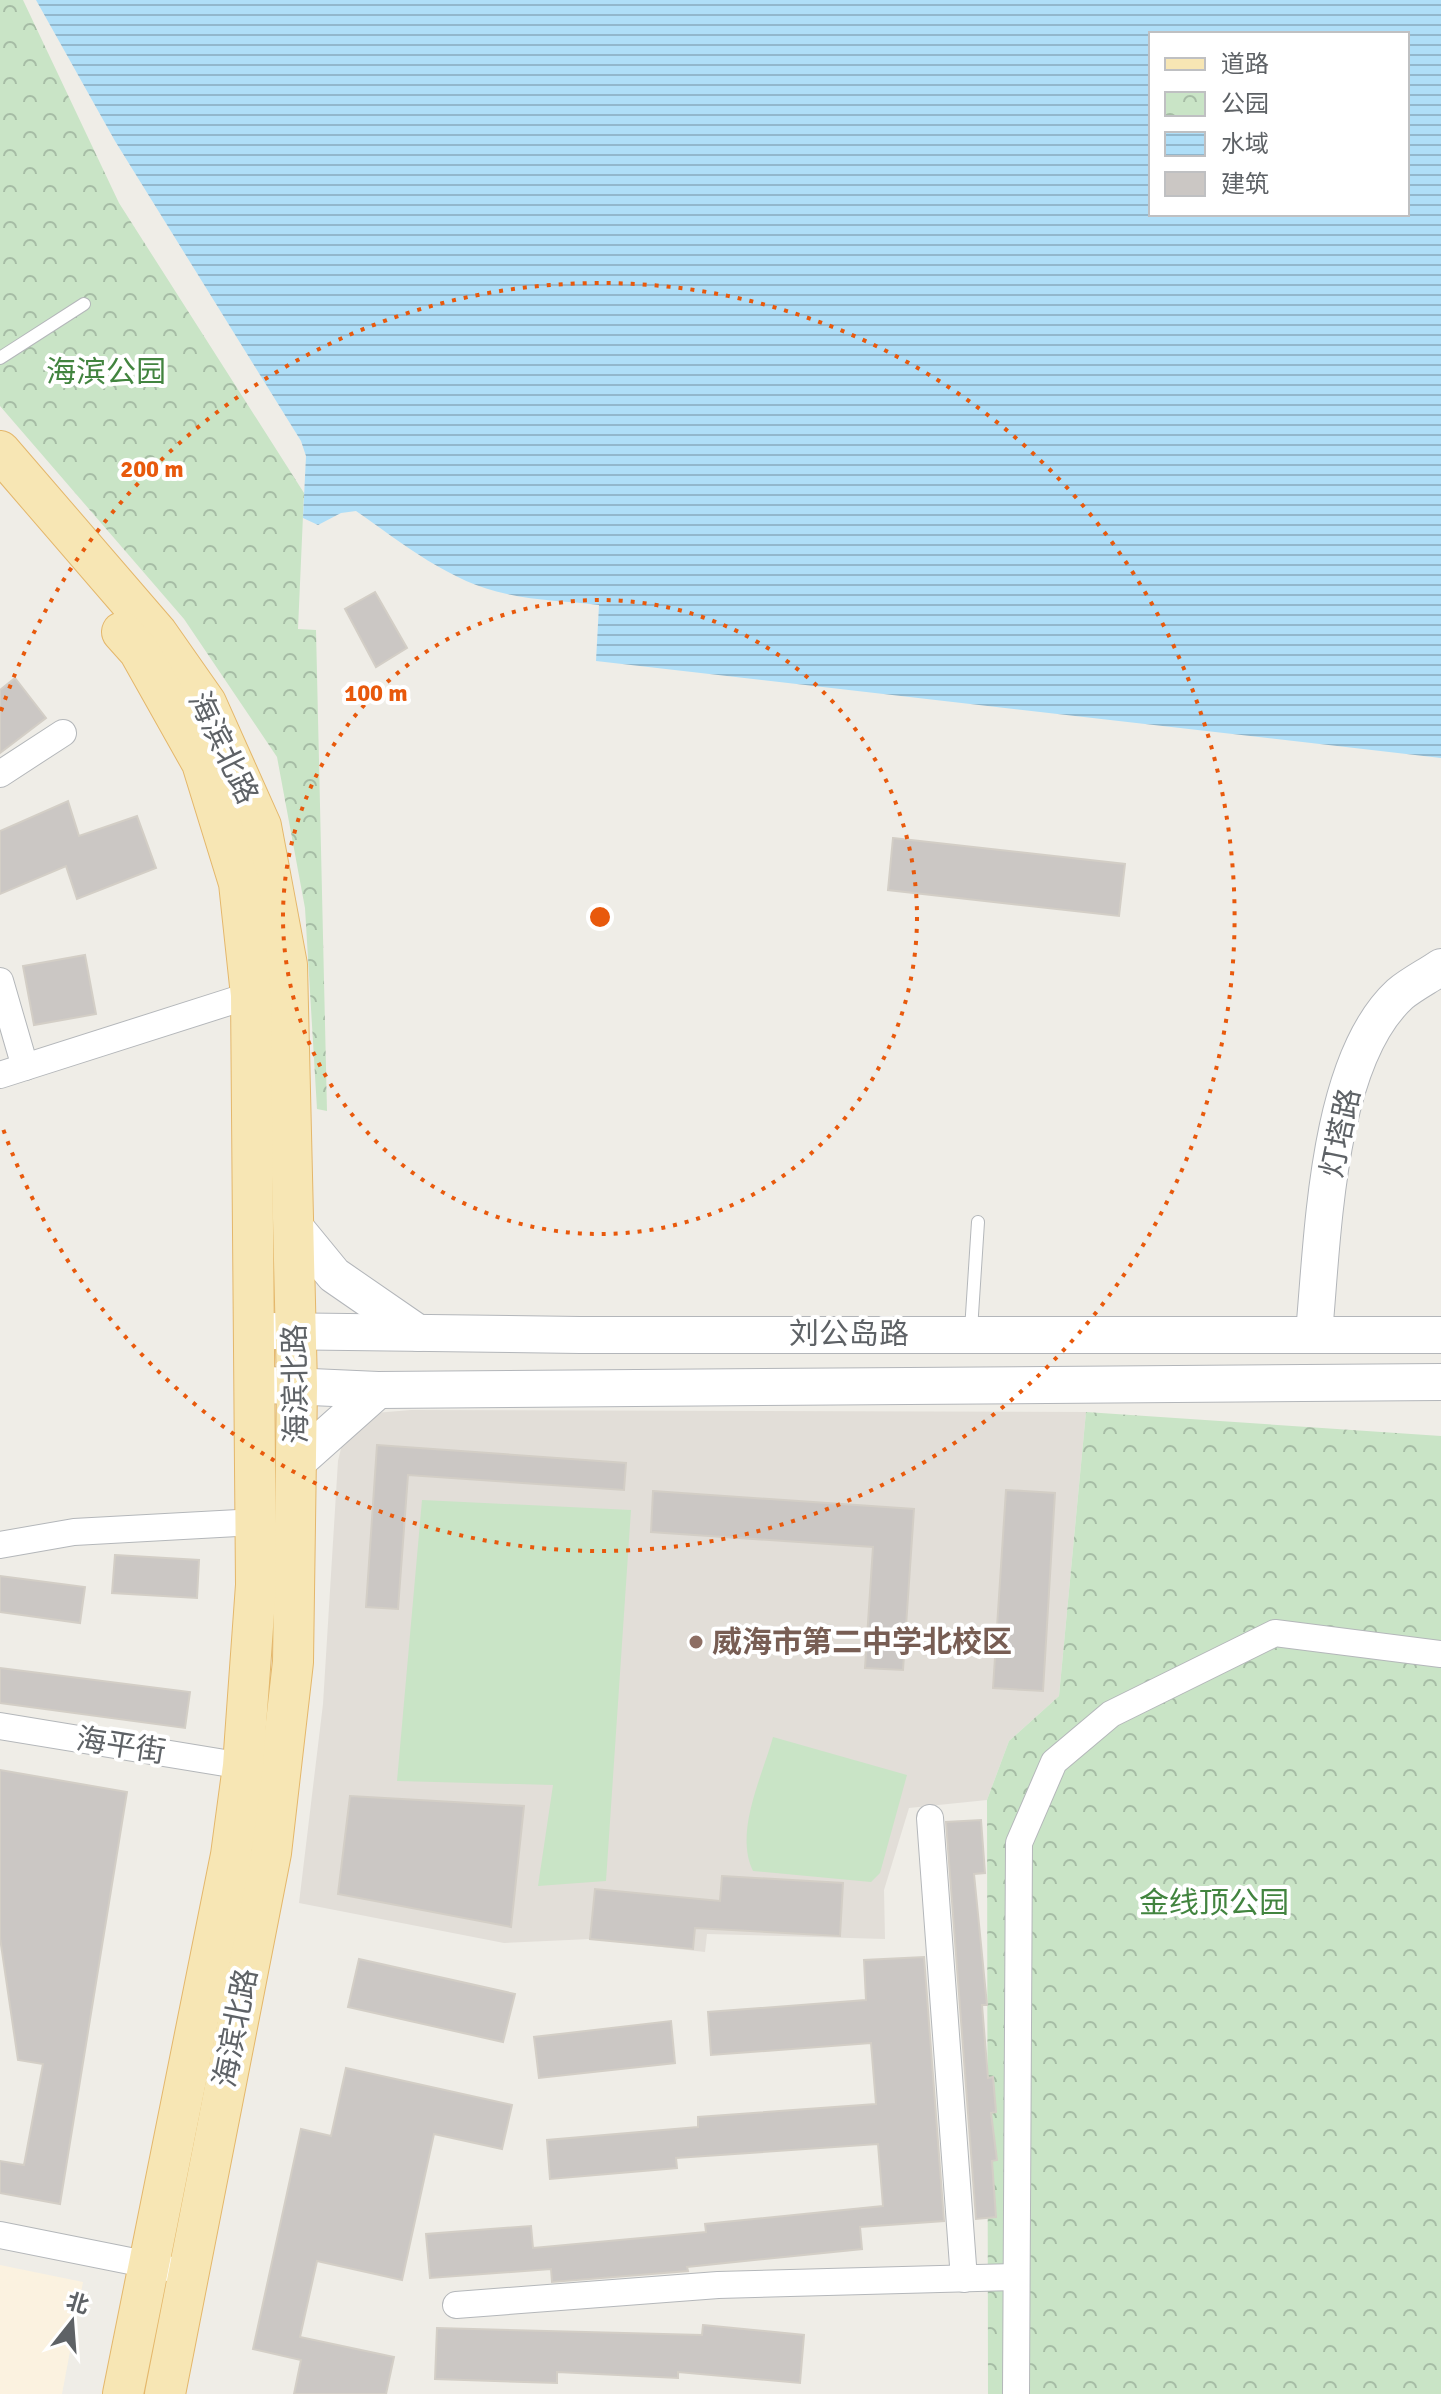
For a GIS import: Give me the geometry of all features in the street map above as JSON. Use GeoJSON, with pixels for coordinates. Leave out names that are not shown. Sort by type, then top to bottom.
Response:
{"type":"FeatureCollection","features":[{"type":"Feature","properties":{"kind":"main road","name":"海滨北路"},"geometry":{"type":"LineString","coordinates":[[0,451],[157,633],[206,703],[261,826],[287,965],[293,1225],[276,1331],[257,1385],[256,1585],[243,1766],[231,1855],[123,2394]]}},
{"type":"Feature","properties":{"kind":"main road","name":"海滨北路"},"geometry":{"type":"LineString","coordinates":[[0,494],[139,651],[202,763],[239,883],[251,995],[276,1331],[297,1386],[295,1632],[282,1770],[271,1853],[165,2394]]}},
{"type":"Feature","properties":{"kind":"main road","name":"灯塔路"},"geometry":{"type":"LineString","coordinates":[[1314,1333],[1336,1129],[1361,1053],[1400,994],[1441,967]]}},
{"type":"Feature","properties":{"kind":"main road"},"geometry":{"type":"LineString","coordinates":[[293,1225],[334,1275],[419,1334]]}},
{"type":"Feature","properties":{"kind":"main road","name":"刘公岛路"},"geometry":{"type":"LineString","coordinates":[[276,1331],[419,1334],[1441,1335]]}},
{"type":"Feature","properties":{"kind":"main road","name":"刘公岛路"},"geometry":{"type":"LineString","coordinates":[[257,1385],[378,1390],[1441,1382]]}},
{"type":"Feature","properties":{"kind":"main road"},"geometry":{"type":"LineString","coordinates":[[296,1463],[378,1390]]}},
{"type":"Feature","properties":{"kind":"street"},"geometry":{"type":"LineString","coordinates":[[0,774],[63,733]]}},
{"type":"Feature","properties":{"kind":"street"},"geometry":{"type":"LineString","coordinates":[[0,981],[12,1071],[251,995]]}},
{"type":"Feature","properties":{"kind":"street"},"geometry":{"type":"LineString","coordinates":[[0,1545],[74,1532],[257,1522]]}},
{"type":"Feature","properties":{"kind":"street"},"geometry":{"type":"LineString","coordinates":[[1016,2394],[1019,1843],[1054,1762],[1111,1714],[1275,1633],[1441,1654]]}},
{"type":"Feature","properties":{"kind":"street","name":"海平街"},"geometry":{"type":"LineString","coordinates":[[0,1726],[243,1766]]}},
{"type":"Feature","properties":{"kind":"street"},"geometry":{"type":"LineString","coordinates":[[930,1818],[964,2279]]}},
{"type":"Feature","properties":{"kind":"street"},"geometry":{"type":"LineString","coordinates":[[0,2235],[188,2272]]}},
{"type":"Feature","properties":{"kind":"street"},"geometry":{"type":"LineString","coordinates":[[456,2305],[718,2285],[1015,2277]]}},
{"type":"Feature","properties":{"kind":"lane"},"geometry":{"type":"LineString","coordinates":[[0,358],[84,304]]}},
{"type":"Feature","properties":{"kind":"lane"},"geometry":{"type":"LineString","coordinates":[[970,1333],[978,1222]]}},
{"type":"Feature","properties":{"kind":"shaded area","name":"威海市第二中学北校区"},"geometry":{"type":"Polygon","coordinates":[[[411,1410],[1086,1412],[1059,1696],[1009,1741],[987,1800],[909,1808],[884,1890],[885,1939],[707,1934],[705,1952],[590,1939],[504,1943],[299,1903],[323,1704],[338,1461],[344,1436],[375,1413],[411,1410]]]}},
{"type":"Feature","properties":{"kind":"shaded area"},"geometry":{"type":"Polygon","coordinates":[[[0,2265],[83,2282],[62,2394],[0,2394],[0,2265]]]}},
{"type":"Feature","properties":{"kind":"green space","name":"海滨公园"},"geometry":{"type":"Polygon","coordinates":[[[0,0],[23,0],[119,203],[304,493],[298,629],[316,630],[327,1111],[317,1109],[305,908],[277,757],[184,619],[0,406],[0,0]]]}},
{"type":"Feature","properties":{"kind":"green space","name":"金线顶公园"},"geometry":{"type":"Polygon","coordinates":[[[1086,1412],[1441,1436],[1441,2394],[988,2394],[987,1800],[1009,1741],[1059,1696],[1086,1412]]]}},
{"type":"Feature","properties":{"kind":"green space"},"geometry":{"type":"Polygon","coordinates":[[[422,1500],[631,1510],[606,1881],[538,1886],[553,1785],[397,1781],[422,1500]]]}},
{"type":"Feature","properties":{"kind":"green space"},"geometry":{"type":"Polygon","coordinates":[[[773,1737],[907,1775],[880,1873],[871,1882],[753,1871],[748,1856],[748,1822],[773,1737]]]}},
{"type":"Feature","properties":{"kind":"water"},"geometry":{"type":"Polygon","coordinates":[[[36,0],[1441,0],[1441,758],[596,661],[599,605],[541,600],[486,589],[428,560],[356,511],[341,513],[318,525],[303,518],[306,456],[301,441],[115,141],[36,0]]]}},
{"type":"Feature","properties":{"kind":"building"},"geometry":{"type":"Polygon","coordinates":[[[375,592],[407,648],[376,667],[345,609],[375,592]]]}},
{"type":"Feature","properties":{"kind":"building"},"geometry":{"type":"Polygon","coordinates":[[[15,678],[46,718],[0,753],[0,690],[15,678]]]}},
{"type":"Feature","properties":{"kind":"building"},"geometry":{"type":"Polygon","coordinates":[[[68,801],[79,836],[137,816],[156,868],[77,899],[66,866],[0,894],[0,831],[68,801]]]}},
{"type":"Feature","properties":{"kind":"building"},"geometry":{"type":"Polygon","coordinates":[[[893,838],[1125,864],[1119,916],[888,890],[893,838]]]}},
{"type":"Feature","properties":{"kind":"building"},"geometry":{"type":"Polygon","coordinates":[[[85,955],[96,1014],[34,1025],[23,966],[85,955]]]}},
{"type":"Feature","properties":{"kind":"building"},"geometry":{"type":"Polygon","coordinates":[[[377,1445],[626,1463],[624,1490],[408,1475],[398,1609],[366,1607],[377,1445]]]}},
{"type":"Feature","properties":{"kind":"building"},"geometry":{"type":"Polygon","coordinates":[[[1006,1490],[1055,1493],[1043,1691],[993,1688],[1006,1490]]]}},
{"type":"Feature","properties":{"kind":"building"},"geometry":{"type":"Polygon","coordinates":[[[653,1491],[914,1509],[903,1670],[865,1668],[873,1547],[651,1532],[653,1491]]]}},
{"type":"Feature","properties":{"kind":"building"},"geometry":{"type":"Polygon","coordinates":[[[115,1555],[199,1560],[197,1598],[112,1593],[115,1555]]]}},
{"type":"Feature","properties":{"kind":"building"},"geometry":{"type":"Polygon","coordinates":[[[0,1576],[85,1587],[80,1623],[0,1612],[0,1576]]]}},
{"type":"Feature","properties":{"kind":"building"},"geometry":{"type":"Polygon","coordinates":[[[0,1668],[190,1692],[185,1728],[0,1703],[0,1668]]]}},
{"type":"Feature","properties":{"kind":"building"},"geometry":{"type":"Polygon","coordinates":[[[0,1770],[127,1792],[60,2204],[0,2193],[0,2161],[24,2165],[43,2064],[18,2060],[0,1938],[0,1770]]]}},
{"type":"Feature","properties":{"kind":"building"},"geometry":{"type":"Polygon","coordinates":[[[350,1796],[524,1806],[511,1927],[338,1894],[350,1796]]]}},
{"type":"Feature","properties":{"kind":"building"},"geometry":{"type":"Polygon","coordinates":[[[981,1820],[985,1873],[974,1874],[987,2005],[982,2005],[988,2078],[993,2077],[996,2112],[991,2113],[997,2160],[992,2161],[996,2217],[976,2219],[946,1822],[981,1820]]]}},
{"type":"Feature","properties":{"kind":"building"},"geometry":{"type":"Polygon","coordinates":[[[722,1876],[843,1883],[840,1936],[695,1928],[693,1949],[590,1939],[595,1889],[720,1901],[722,1876]]]}},
{"type":"Feature","properties":{"kind":"building"},"geometry":{"type":"Polygon","coordinates":[[[924,1957],[944,2221],[860,2227],[862,2249],[687,2267],[688,2271],[552,2282],[551,2269],[430,2278],[426,2234],[531,2226],[533,2248],[706,2232],[705,2224],[883,2206],[878,2144],[676,2158],[677,2168],[550,2179],[547,2140],[698,2127],[698,2117],[876,2104],[871,2043],[711,2055],[708,2012],[866,2000],[864,1960],[924,1957]]]}},
{"type":"Feature","properties":{"kind":"building"},"geometry":{"type":"Polygon","coordinates":[[[359,1959],[515,1994],[503,2042],[348,2007],[359,1959]]]}},
{"type":"Feature","properties":{"kind":"building"},"geometry":{"type":"Polygon","coordinates":[[[671,2021],[675,2063],[539,2078],[534,2037],[671,2021]]]}},
{"type":"Feature","properties":{"kind":"building"},"geometry":{"type":"Polygon","coordinates":[[[346,2068],[512,2105],[502,2149],[434,2134],[402,2280],[317,2261],[300,2337],[394,2357],[386,2394],[294,2394],[301,2360],[253,2349],[301,2129],[331,2136],[346,2068]]]}},
{"type":"Feature","properties":{"kind":"building"},"geometry":{"type":"Polygon","coordinates":[[[703,2325],[804,2335],[800,2383],[678,2372],[678,2378],[557,2372],[557,2383],[435,2379],[437,2328],[702,2335],[703,2325]]]}},
{"type":"Feature","properties":{"kind":"place","name":"威海市第二中学北校区"},"geometry":{"type":"Point","coordinates":[696,1642]}}]}
